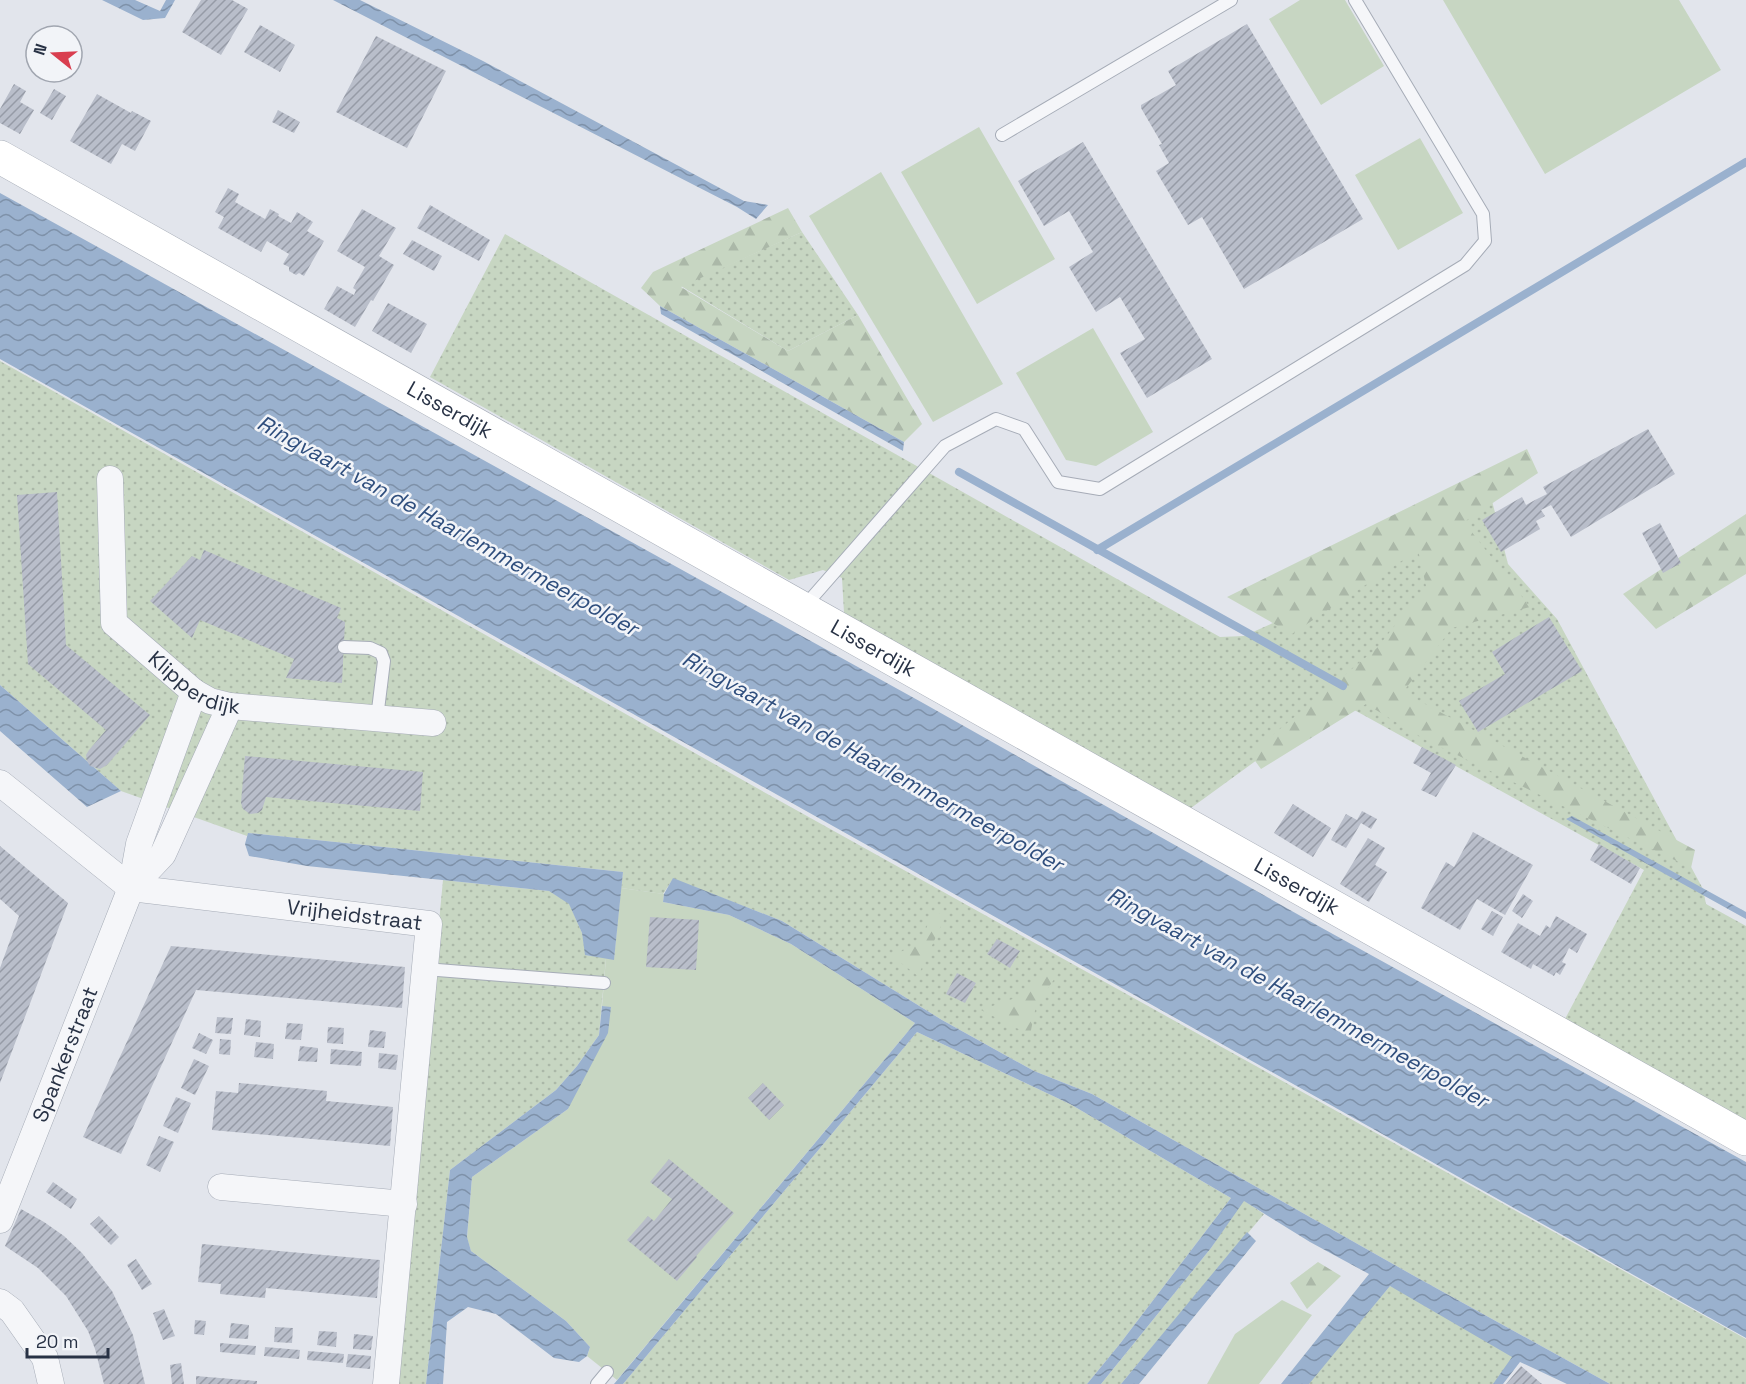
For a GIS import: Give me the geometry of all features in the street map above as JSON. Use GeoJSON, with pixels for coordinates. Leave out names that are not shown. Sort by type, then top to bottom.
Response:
{"type":"FeatureCollection","features":[{"type":"Feature","properties":{"kind":"street","name":"Lisserdijk"},"geometry":{"type":"LineString","coordinates":[[0,157],[1746,1138]]}},
{"type":"Feature","properties":{"kind":"street","name":"Klipperdijk"},"geometry":{"type":"LineString","coordinates":[[110,479],[114,623],[194,692],[210,701],[230,706],[434,723]]}},
{"type":"Feature","properties":{"kind":"street","name":"Spankerstraat"},"geometry":{"type":"LineString","coordinates":[[0,1220],[131,888],[139,844],[194,692]]}},
{"type":"Feature","properties":{"kind":"street","name":"Spankerstraat"},"geometry":{"type":"LineString","coordinates":[[131,888],[163,854],[230,706]]}},
{"type":"Feature","properties":{"kind":"street"},"geometry":{"type":"LineString","coordinates":[[0,783],[131,888]]}},
{"type":"Feature","properties":{"kind":"street","name":"Vrijheidstraat"},"geometry":{"type":"LineString","coordinates":[[131,888],[429,924],[386,1384]]}},
{"type":"Feature","properties":{"kind":"street"},"geometry":{"type":"LineString","coordinates":[[221,1187],[404,1204]]}},
{"type":"Feature","properties":{"kind":"street"},"geometry":{"type":"LineString","coordinates":[[0,1302],[12,1311],[45,1358],[51,1384]]}},
{"type":"Feature","properties":{"kind":"lane"},"geometry":{"type":"LineString","coordinates":[[1002,135],[1231,0]]}},
{"type":"Feature","properties":{"kind":"lane"},"geometry":{"type":"LineString","coordinates":[[802,609],[945,446],[996,419],[1024,429],[1058,482],[1100,489],[1465,265],[1485,241],[1483,214],[1355,0]]}},
{"type":"Feature","properties":{"kind":"lane"},"geometry":{"type":"LineString","coordinates":[[344,647],[370,648],[381,653],[384,661],[377,718]]}},
{"type":"Feature","properties":{"kind":"lane"},"geometry":{"type":"LineString","coordinates":[[425,969],[604,982]]}},
{"type":"Feature","properties":{"kind":"lane"},"geometry":{"type":"LineString","coordinates":[[597,1384],[607,1372]]}},
{"type":"Feature","properties":{"kind":"green space"},"geometry":{"type":"Polygon","coordinates":[[[1300,0],[1345,0],[1384,66],[1321,105],[1269,19],[1300,0]]]}},
{"type":"Feature","properties":{"kind":"green space"},"geometry":{"type":"Polygon","coordinates":[[[1443,0],[1679,0],[1721,70],[1545,174],[1443,0]]]}},
{"type":"Feature","properties":{"kind":"green space"},"geometry":{"type":"Polygon","coordinates":[[[979,127],[1055,259],[977,304],[901,172],[979,127]]]}},
{"type":"Feature","properties":{"kind":"green space"},"geometry":{"type":"Polygon","coordinates":[[[1420,138],[1463,213],[1398,250],[1355,175],[1420,138]]]}},
{"type":"Feature","properties":{"kind":"green space"},"geometry":{"type":"Polygon","coordinates":[[[881,172],[1003,384],[933,422],[809,216],[881,172]]]}},
{"type":"Feature","properties":{"kind":"green space"},"geometry":{"type":"Polygon","coordinates":[[[788,208],[802,232],[681,287],[788,351],[858,315],[922,424],[904,442],[660,306],[641,288],[653,272],[788,208]]]}},
{"type":"Feature","properties":{"kind":"green space"},"geometry":{"type":"Polygon","coordinates":[[[802,232],[858,315],[788,351],[681,286],[802,232]]]}},
{"type":"Feature","properties":{"kind":"green space"},"geometry":{"type":"Polygon","coordinates":[[[505,234],[1220,637],[1244,636],[1273,623],[1402,535],[1488,485],[1508,564],[1557,619],[1703,889],[1706,904],[1746,926],[1746,1120],[1565,1019],[1644,870],[1338,701],[1191,808],[1082,750],[844,613],[842,578],[823,570],[789,580],[430,377],[505,234]]]}},
{"type":"Feature","properties":{"kind":"green space"},"geometry":{"type":"Polygon","coordinates":[[[1093,328],[1153,432],[1096,466],[1066,460],[1016,373],[1093,328]]]}},
{"type":"Feature","properties":{"kind":"green space"},"geometry":{"type":"Polygon","coordinates":[[[0,361],[771,796],[1746,1339],[1746,1384],[1610,1384],[1092,1094],[1034,1071],[942,1020],[782,921],[673,879],[663,894],[621,888],[623,872],[249,833],[247,836],[121,791],[0,685],[0,361]]]}},
{"type":"Feature","properties":{"kind":"green space"},"geometry":{"type":"Polygon","coordinates":[[[1527,449],[1538,473],[1464,522],[1530,607],[1452,628],[1403,692],[1695,850],[1691,868],[1426,740],[1366,704],[1261,769],[1250,754],[1377,648],[1426,586],[1418,550],[1292,634],[1227,597],[1527,449]]]}},
{"type":"Feature","properties":{"kind":"green space"},"geometry":{"type":"Polygon","coordinates":[[[1746,514],[1746,574],[1656,629],[1623,594],[1746,514]]]}},
{"type":"Feature","properties":{"kind":"green space"},"geometry":{"type":"Polygon","coordinates":[[[443,880],[549,891],[569,903],[582,933],[586,955],[606,958],[599,1035],[556,1090],[450,1170],[426,1384],[395,1384],[443,880]]]}},
{"type":"Feature","properties":{"kind":"green space"},"geometry":{"type":"Polygon","coordinates":[[[621,888],[664,894],[663,902],[729,915],[791,944],[915,1023],[617,1380],[587,1356],[590,1347],[566,1321],[471,1251],[467,1238],[472,1177],[568,1109],[611,1008],[602,1006],[606,958],[614,959],[621,888]]]}},
{"type":"Feature","properties":{"kind":"green space"},"geometry":{"type":"Polygon","coordinates":[[[934,912],[946,915],[918,976],[892,956],[919,943],[934,912]]]}},
{"type":"Feature","properties":{"kind":"green space"},"geometry":{"type":"Polygon","coordinates":[[[1047,969],[1059,972],[1036,1006],[1030,1035],[981,1010],[1021,996],[1047,969]]]}},
{"type":"Feature","properties":{"kind":"green space"},"geometry":{"type":"Polygon","coordinates":[[[917,1032],[1070,1104],[1231,1198],[1087,1384],[623,1384],[917,1032]]]}},
{"type":"Feature","properties":{"kind":"green space"},"geometry":{"type":"Polygon","coordinates":[[[1243,1200],[1264,1214],[1121,1384],[1101,1384],[1211,1248],[1243,1200]]]}},
{"type":"Feature","properties":{"kind":"green space"},"geometry":{"type":"Polygon","coordinates":[[[1318,1262],[1341,1276],[1307,1309],[1290,1283],[1318,1262]]]}},
{"type":"Feature","properties":{"kind":"green space"},"geometry":{"type":"Polygon","coordinates":[[[1390,1286],[1529,1349],[1497,1384],[1307,1384],[1390,1286]]]}},
{"type":"Feature","properties":{"kind":"green space"},"geometry":{"type":"Polygon","coordinates":[[[1282,1300],[1312,1315],[1259,1384],[1207,1384],[1235,1334],[1282,1300]]]}},
{"type":"Feature","properties":{"kind":"water"},"geometry":{"type":"Polygon","coordinates":[[[102,0],[135,0],[160,11],[166,0],[175,0],[165,18],[143,20],[102,0]]]}},
{"type":"Feature","properties":{"kind":"water"},"geometry":{"type":"Polygon","coordinates":[[[333,0],[360,0],[483,61],[744,201],[768,205],[756,219],[737,207],[333,0]]]}},
{"type":"Feature","properties":{"kind":"water","name":"Ringvaart van de Haarlemmermeerpolder"},"geometry":{"type":"Polygon","coordinates":[[[0,193],[923,703],[1322,928],[1746,1162],[1746,1338],[0,359],[0,193]]]}},
{"type":"Feature","properties":{"kind":"water"},"geometry":{"type":"Polygon","coordinates":[[[660,306],[904,442],[903,451],[661,314],[660,306]]]}},
{"type":"Feature","properties":{"kind":"water"},"geometry":{"type":"Polygon","coordinates":[[[0,685],[121,791],[87,807],[0,731],[0,685]]]}},
{"type":"Feature","properties":{"kind":"water"},"geometry":{"type":"Polygon","coordinates":[[[1572,816],[1746,912],[1746,919],[1566,819],[1572,816]]]}},
{"type":"Feature","properties":{"kind":"water"},"geometry":{"type":"Polygon","coordinates":[[[248,833],[623,872],[614,960],[585,955],[582,933],[569,904],[549,891],[307,866],[249,856],[245,844],[248,833]]]}},
{"type":"Feature","properties":{"kind":"water"},"geometry":{"type":"Polygon","coordinates":[[[673,878],[782,921],[942,1020],[1034,1071],[1092,1094],[1610,1384],[1567,1384],[1520,1362],[1503,1384],[1493,1384],[1512,1357],[1390,1286],[1309,1384],[1281,1384],[1369,1274],[1310,1242],[1244,1201],[1211,1248],[1101,1384],[1087,1384],[1231,1198],[1070,1104],[917,1032],[623,1384],[614,1384],[915,1023],[791,944],[729,915],[663,902],[664,894],[673,878]]]}},
{"type":"Feature","properties":{"kind":"water"},"geometry":{"type":"Polygon","coordinates":[[[602,1006],[611,1007],[608,1033],[568,1109],[472,1177],[467,1237],[471,1251],[566,1321],[590,1347],[587,1356],[579,1362],[554,1358],[496,1314],[468,1307],[447,1322],[443,1384],[426,1384],[450,1170],[556,1090],[599,1035],[602,1006]]]}},
{"type":"Feature","properties":{"kind":"water"},"geometry":{"type":"Polygon","coordinates":[[[1247,1232],[1256,1241],[1139,1384],[1121,1384],[1247,1232]]]}},
{"type":"Feature","properties":{"kind":"building"},"geometry":{"type":"Polygon","coordinates":[[[201,0],[232,0],[248,9],[221,55],[182,32],[201,0]]]}},
{"type":"Feature","properties":{"kind":"building"},"geometry":{"type":"Polygon","coordinates":[[[1247,24],[1363,219],[1244,289],[1202,217],[1188,225],[1156,171],[1169,163],[1159,145],[1162,144],[1141,105],[1176,85],[1168,71],[1247,24]]]}},
{"type":"Feature","properties":{"kind":"building"},"geometry":{"type":"Polygon","coordinates":[[[260,25],[295,45],[280,72],[244,52],[260,25]]]}},
{"type":"Feature","properties":{"kind":"building"},"geometry":{"type":"Polygon","coordinates":[[[376,36],[446,71],[407,148],[336,112],[376,36]]]}},
{"type":"Feature","properties":{"kind":"building"},"geometry":{"type":"Polygon","coordinates":[[[14,84],[26,91],[20,102],[34,110],[20,134],[0,123],[0,109],[14,84]]]}},
{"type":"Feature","properties":{"kind":"building"},"geometry":{"type":"Polygon","coordinates":[[[54,89],[66,96],[52,120],[40,113],[54,89]]]}},
{"type":"Feature","properties":{"kind":"building"},"geometry":{"type":"Polygon","coordinates":[[[97,94],[151,121],[135,151],[122,144],[111,164],[70,141],[97,94]]]}},
{"type":"Feature","properties":{"kind":"building"},"geometry":{"type":"Polygon","coordinates":[[[278,110],[300,122],[294,133],[272,122],[278,110]]]}},
{"type":"Feature","properties":{"kind":"building"},"geometry":{"type":"Polygon","coordinates":[[[1083,142],[1212,359],[1147,398],[1120,353],[1145,339],[1120,297],[1096,312],[1069,267],[1093,252],[1069,211],[1044,226],[1018,181],[1083,142]]]}},
{"type":"Feature","properties":{"kind":"building"},"geometry":{"type":"Polygon","coordinates":[[[228,188],[239,194],[235,202],[265,219],[270,209],[291,223],[297,212],[313,222],[307,231],[324,241],[304,276],[289,271],[289,267],[283,264],[289,254],[267,241],[261,252],[218,228],[224,217],[215,212],[228,188]]]}},
{"type":"Feature","properties":{"kind":"building"},"geometry":{"type":"Polygon","coordinates":[[[430,205],[490,240],[479,261],[417,228],[430,205]]]}},
{"type":"Feature","properties":{"kind":"building"},"geometry":{"type":"Polygon","coordinates":[[[362,209],[396,228],[379,256],[394,265],[355,327],[324,309],[337,286],[354,295],[356,290],[353,288],[365,267],[337,251],[362,209]]]}},
{"type":"Feature","properties":{"kind":"building"},"geometry":{"type":"Polygon","coordinates":[[[412,240],[442,256],[434,271],[403,254],[412,240]]]}},
{"type":"Feature","properties":{"kind":"building"},"geometry":{"type":"Polygon","coordinates":[[[388,303],[427,324],[411,353],[372,331],[388,303]]]}},
{"type":"Feature","properties":{"kind":"building"},"geometry":{"type":"Polygon","coordinates":[[[1648,429],[1675,474],[1571,537],[1551,505],[1541,510],[1545,516],[1536,521],[1540,529],[1501,552],[1482,520],[1522,497],[1526,505],[1547,494],[1543,487],[1648,429]]]}},
{"type":"Feature","properties":{"kind":"building"},"geometry":{"type":"Polygon","coordinates":[[[57,492],[66,645],[150,715],[107,765],[100,769],[90,766],[86,755],[106,730],[28,664],[17,495],[57,492]]]}},
{"type":"Feature","properties":{"kind":"building"},"geometry":{"type":"Polygon","coordinates":[[[1660,523],[1681,563],[1663,573],[1642,533],[1660,523]]]}},
{"type":"Feature","properties":{"kind":"building"},"geometry":{"type":"Polygon","coordinates":[[[204,550],[341,608],[337,618],[345,622],[342,683],[286,678],[294,659],[200,620],[192,638],[150,601],[192,556],[200,560],[204,550]]]}},
{"type":"Feature","properties":{"kind":"building"},"geometry":{"type":"Polygon","coordinates":[[[1549,617],[1582,671],[1478,732],[1459,701],[1505,674],[1492,652],[1549,617]]]}},
{"type":"Feature","properties":{"kind":"building"},"geometry":{"type":"Polygon","coordinates":[[[1422,747],[1456,765],[1436,797],[1421,790],[1431,773],[1413,763],[1422,747]]]}},
{"type":"Feature","properties":{"kind":"building"},"geometry":{"type":"Polygon","coordinates":[[[245,756],[423,772],[420,811],[266,797],[262,810],[250,814],[243,809],[241,803],[245,756]]]}},
{"type":"Feature","properties":{"kind":"building"},"geometry":{"type":"Polygon","coordinates":[[[1293,804],[1331,828],[1313,857],[1274,833],[1293,804]]]}},
{"type":"Feature","properties":{"kind":"building"},"geometry":{"type":"Polygon","coordinates":[[[1362,811],[1377,819],[1371,829],[1361,823],[1346,848],[1331,840],[1346,814],[1357,820],[1362,811]]]}},
{"type":"Feature","properties":{"kind":"building"},"geometry":{"type":"Polygon","coordinates":[[[1473,832],[1533,865],[1505,915],[1477,899],[1460,930],[1421,908],[1446,862],[1454,867],[1473,832]]]}},
{"type":"Feature","properties":{"kind":"building"},"geometry":{"type":"Polygon","coordinates":[[[1368,838],[1385,848],[1375,865],[1387,872],[1369,902],[1340,884],[1368,838]]]}},
{"type":"Feature","properties":{"kind":"building"},"geometry":{"type":"Polygon","coordinates":[[[1599,844],[1640,868],[1631,884],[1590,860],[1599,844]]]}},
{"type":"Feature","properties":{"kind":"building"},"geometry":{"type":"Polygon","coordinates":[[[0,846],[68,903],[0,1083],[0,968],[19,916],[0,899],[0,846]]]}},
{"type":"Feature","properties":{"kind":"building"},"geometry":{"type":"Polygon","coordinates":[[[1523,894],[1533,901],[1522,918],[1512,911],[1523,894]]]}},
{"type":"Feature","properties":{"kind":"building"},"geometry":{"type":"Polygon","coordinates":[[[1492,911],[1503,917],[1493,936],[1481,929],[1492,911]]]}},
{"type":"Feature","properties":{"kind":"building"},"geometry":{"type":"Polygon","coordinates":[[[1556,916],[1587,934],[1577,953],[1569,948],[1562,962],[1566,964],[1560,975],[1556,972],[1554,976],[1533,964],[1531,969],[1501,952],[1518,923],[1540,936],[1546,925],[1550,928],[1556,916]]]}},
{"type":"Feature","properties":{"kind":"building"},"geometry":{"type":"Polygon","coordinates":[[[650,917],[699,920],[696,970],[646,967],[650,917]]]}},
{"type":"Feature","properties":{"kind":"building"},"geometry":{"type":"Polygon","coordinates":[[[997,939],[1020,951],[1010,968],[987,954],[997,939]]]}},
{"type":"Feature","properties":{"kind":"building"},"geometry":{"type":"Polygon","coordinates":[[[171,946],[405,967],[402,1008],[196,990],[121,1154],[83,1137],[171,946]]]}},
{"type":"Feature","properties":{"kind":"building"},"geometry":{"type":"Polygon","coordinates":[[[957,973],[976,983],[965,1003],[946,994],[957,973]]]}},
{"type":"Feature","properties":{"kind":"building"},"geometry":{"type":"Polygon","coordinates":[[[217,1017],[233,1018],[231,1034],[215,1033],[217,1017]]]}},
{"type":"Feature","properties":{"kind":"building"},"geometry":{"type":"Polygon","coordinates":[[[246,1019],[261,1021],[260,1037],[244,1035],[246,1019]]]}},
{"type":"Feature","properties":{"kind":"building"},"geometry":{"type":"Polygon","coordinates":[[[287,1023],[303,1024],[301,1040],[285,1039],[287,1023]]]}},
{"type":"Feature","properties":{"kind":"building"},"geometry":{"type":"Polygon","coordinates":[[[328,1027],[344,1028],[343,1044],[327,1043],[328,1027]]]}},
{"type":"Feature","properties":{"kind":"building"},"geometry":{"type":"Polygon","coordinates":[[[370,1030],[386,1032],[384,1048],[368,1047],[370,1030]]]}},
{"type":"Feature","properties":{"kind":"building"},"geometry":{"type":"Polygon","coordinates":[[[199,1033],[213,1040],[206,1054],[192,1048],[199,1033]]]}},
{"type":"Feature","properties":{"kind":"building"},"geometry":{"type":"Polygon","coordinates":[[[220,1039],[231,1040],[230,1055],[219,1054],[220,1039]]]}},
{"type":"Feature","properties":{"kind":"building"},"geometry":{"type":"Polygon","coordinates":[[[256,1042],[274,1044],[273,1059],[254,1057],[256,1042]]]}},
{"type":"Feature","properties":{"kind":"building"},"geometry":{"type":"Polygon","coordinates":[[[300,1046],[318,1048],[317,1062],[298,1061],[300,1046]]]}},
{"type":"Feature","properties":{"kind":"building"},"geometry":{"type":"Polygon","coordinates":[[[331,1049],[362,1052],[361,1066],[330,1064],[331,1049]]]}},
{"type":"Feature","properties":{"kind":"building"},"geometry":{"type":"Polygon","coordinates":[[[379,1053],[398,1055],[396,1070],[378,1068],[379,1053]]]}},
{"type":"Feature","properties":{"kind":"building"},"geometry":{"type":"Polygon","coordinates":[[[194,1059],[209,1066],[195,1095],[181,1088],[194,1059]]]}},
{"type":"Feature","properties":{"kind":"building"},"geometry":{"type":"Polygon","coordinates":[[[239,1083],[327,1091],[326,1101],[393,1107],[390,1146],[212,1130],[216,1091],[238,1093],[239,1083]]]}},
{"type":"Feature","properties":{"kind":"building"},"geometry":{"type":"Polygon","coordinates":[[[763,1083],[784,1105],[769,1120],[748,1098],[763,1083]]]}},
{"type":"Feature","properties":{"kind":"building"},"geometry":{"type":"Polygon","coordinates":[[[176,1097],[191,1103],[178,1133],[163,1126],[176,1097]]]}},
{"type":"Feature","properties":{"kind":"building"},"geometry":{"type":"Polygon","coordinates":[[[159,1136],[174,1142],[160,1172],[146,1165],[159,1136]]]}},
{"type":"Feature","properties":{"kind":"building"},"geometry":{"type":"Polygon","coordinates":[[[669,1159],[734,1213],[677,1281],[627,1240],[648,1216],[654,1221],[672,1199],[650,1182],[669,1159]]]}},
{"type":"Feature","properties":{"kind":"building"},"geometry":{"type":"Polygon","coordinates":[[[53,1182],[77,1199],[71,1209],[46,1192],[53,1182]]]}},
{"type":"Feature","properties":{"kind":"building"},"geometry":{"type":"Polygon","coordinates":[[[21,1209],[64,1236],[82,1253],[112,1291],[133,1335],[145,1384],[104,1384],[88,1331],[66,1296],[38,1268],[5,1246],[21,1209]]]}},
{"type":"Feature","properties":{"kind":"building"},"geometry":{"type":"Polygon","coordinates":[[[99,1216],[119,1237],[111,1245],[90,1224],[99,1216]]]}},
{"type":"Feature","properties":{"kind":"building"},"geometry":{"type":"Polygon","coordinates":[[[202,1244],[380,1260],[377,1298],[266,1288],[265,1298],[220,1294],[221,1284],[198,1282],[202,1244]]]}},
{"type":"Feature","properties":{"kind":"building"},"geometry":{"type":"Polygon","coordinates":[[[136,1259],[152,1284],[142,1290],[127,1265],[136,1259]]]}},
{"type":"Feature","properties":{"kind":"building"},"geometry":{"type":"Polygon","coordinates":[[[164,1309],[175,1336],[163,1340],[153,1313],[164,1309]]]}},
{"type":"Feature","properties":{"kind":"building"},"geometry":{"type":"Polygon","coordinates":[[[195,1320],[206,1321],[204,1335],[194,1334],[195,1320]]]}},
{"type":"Feature","properties":{"kind":"building"},"geometry":{"type":"Polygon","coordinates":[[[231,1323],[249,1325],[248,1339],[229,1338],[231,1323]]]}},
{"type":"Feature","properties":{"kind":"building"},"geometry":{"type":"Polygon","coordinates":[[[275,1327],[293,1328],[292,1343],[274,1342],[275,1327]]]}},
{"type":"Feature","properties":{"kind":"building"},"geometry":{"type":"Polygon","coordinates":[[[319,1331],[337,1332],[336,1347],[317,1345],[319,1331]]]}},
{"type":"Feature","properties":{"kind":"building"},"geometry":{"type":"Polygon","coordinates":[[[354,1334],[373,1336],[371,1350],[353,1349],[354,1334]]]}},
{"type":"Feature","properties":{"kind":"building"},"geometry":{"type":"Polygon","coordinates":[[[220,1343],[256,1346],[255,1355],[220,1352],[220,1343]]]}},
{"type":"Feature","properties":{"kind":"building"},"geometry":{"type":"Polygon","coordinates":[[[265,1347],[300,1350],[299,1359],[264,1356],[265,1347]]]}},
{"type":"Feature","properties":{"kind":"building"},"geometry":{"type":"Polygon","coordinates":[[[308,1351],[344,1354],[343,1363],[307,1360],[308,1351]]]}},
{"type":"Feature","properties":{"kind":"building"},"geometry":{"type":"Polygon","coordinates":[[[348,1354],[371,1356],[370,1369],[346,1367],[348,1354]]]}},
{"type":"Feature","properties":{"kind":"building"},"geometry":{"type":"Polygon","coordinates":[[[181,1363],[184,1384],[172,1384],[170,1365],[181,1363]]]}},
{"type":"Feature","properties":{"kind":"building"},"geometry":{"type":"Polygon","coordinates":[[[1521,1366],[1542,1384],[1506,1384],[1521,1366]]]}},
{"type":"Feature","properties":{"kind":"building"},"geometry":{"type":"Polygon","coordinates":[[[196,1376],[257,1381],[257,1384],[196,1384],[196,1376]]]}},
{"type":"Feature","properties":{"kind":"waterway"},"geometry":{"type":"LineString","coordinates":[[1097,550],[1746,162]]}},
{"type":"Feature","properties":{"kind":"waterway"},"geometry":{"type":"LineString","coordinates":[[959,472],[1343,686]]}}]}
